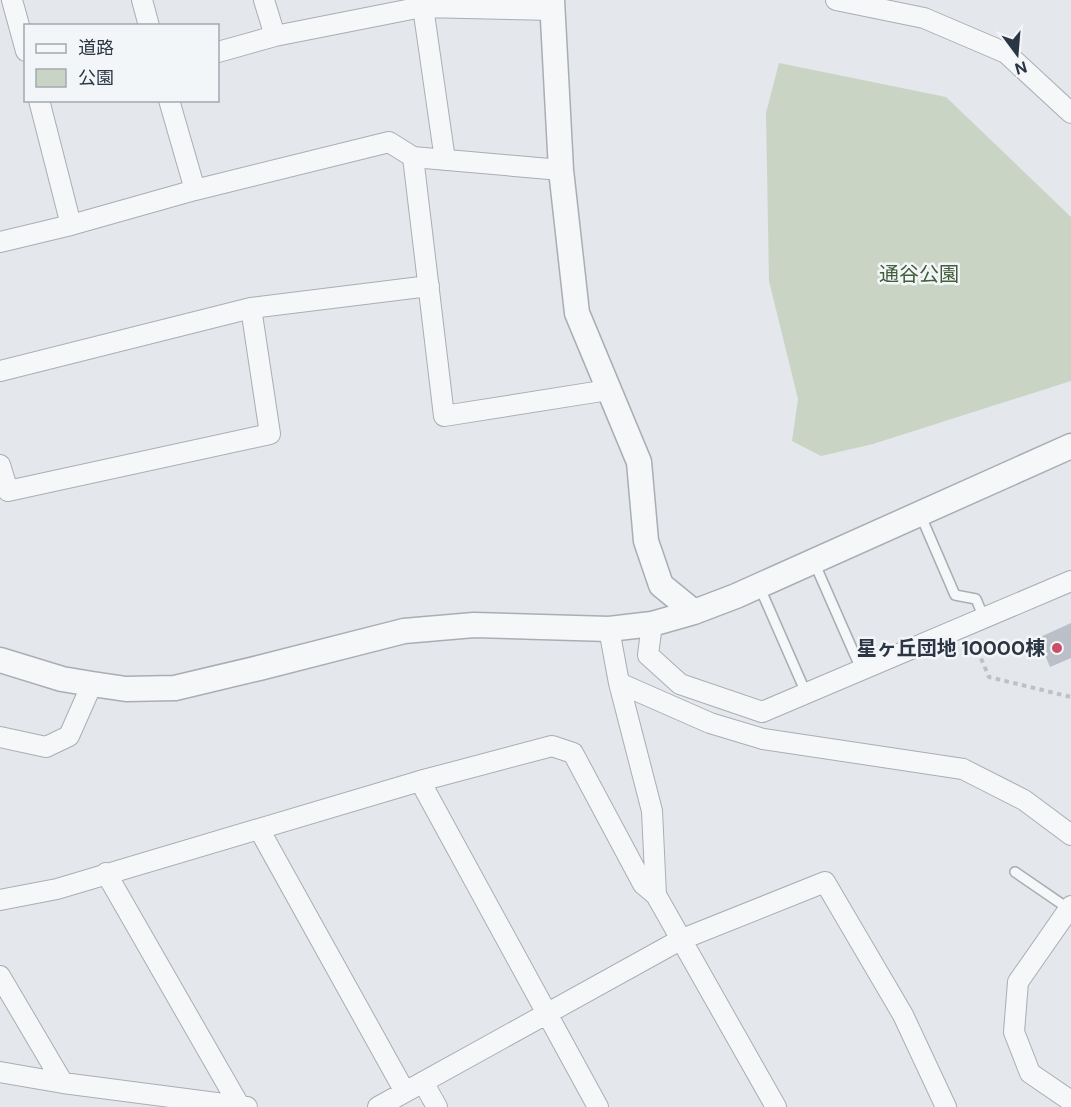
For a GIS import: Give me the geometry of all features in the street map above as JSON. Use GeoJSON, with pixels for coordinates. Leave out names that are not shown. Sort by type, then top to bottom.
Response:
{"type":"FeatureCollection","features":[{"type":"Feature","properties":{"kind":"street"},"geometry":{"type":"LineString","coordinates":[[12,0],[24,44]]}},
{"type":"Feature","properties":{"kind":"street"},"geometry":{"type":"LineString","coordinates":[[142,0],[148,24]]}},
{"type":"Feature","properties":{"kind":"street"},"geometry":{"type":"LineString","coordinates":[[264,0],[274,36]]}},
{"type":"Feature","properties":{"kind":"street"},"geometry":{"type":"LineString","coordinates":[[836,0],[924,18],[1006,53],[1071,113]]}},
{"type":"Feature","properties":{"kind":"street"},"geometry":{"type":"LineString","coordinates":[[422,4],[445,160]]}},
{"type":"Feature","properties":{"kind":"street"},"geometry":{"type":"LineString","coordinates":[[219,52],[274,36],[422,4],[553,5],[561,170],[578,313],[639,462],[646,541],[661,585],[694,612]]}},
{"type":"Feature","properties":{"kind":"street"},"geometry":{"type":"LineString","coordinates":[[40,102],[72,225]]}},
{"type":"Feature","properties":{"kind":"street"},"geometry":{"type":"LineString","coordinates":[[170,102],[195,190]]}},
{"type":"Feature","properties":{"kind":"street"},"geometry":{"type":"LineString","coordinates":[[0,242],[72,225],[195,190],[389,142],[413,157],[561,170]]}},
{"type":"Feature","properties":{"kind":"street"},"geometry":{"type":"LineString","coordinates":[[413,157],[444,416],[608,390]]}},
{"type":"Feature","properties":{"kind":"street"},"geometry":{"type":"LineString","coordinates":[[0,371],[251,308],[429,286]]}},
{"type":"Feature","properties":{"kind":"street"},"geometry":{"type":"LineString","coordinates":[[0,465],[9,490],[270,434],[251,308]]}},
{"type":"Feature","properties":{"kind":"street"},"geometry":{"type":"LineString","coordinates":[[0,660],[62,679],[92,684],[126,689],[175,688],[404,631],[474,624],[609,629],[652,624],[694,612],[759,586],[1071,446]]}},
{"type":"Feature","properties":{"kind":"street"},"geometry":{"type":"LineString","coordinates":[[652,624],[648,655],[680,684],[762,711],[1071,581]]}},
{"type":"Feature","properties":{"kind":"street"},"geometry":{"type":"LineString","coordinates":[[609,629],[619,683],[652,811],[656,895]]}},
{"type":"Feature","properties":{"kind":"street"},"geometry":{"type":"LineString","coordinates":[[619,683],[710,723],[763,739],[963,769],[1024,800],[1071,835]]}},
{"type":"Feature","properties":{"kind":"street"},"geometry":{"type":"LineString","coordinates":[[0,737],[46,747],[69,736],[92,684]]}},
{"type":"Feature","properties":{"kind":"street"},"geometry":{"type":"LineString","coordinates":[[0,900],[57,889],[420,781],[552,746],[573,753],[643,884],[656,895],[776,1107]]}},
{"type":"Feature","properties":{"kind":"street"},"geometry":{"type":"LineString","coordinates":[[420,781],[598,1107]]}},
{"type":"Feature","properties":{"kind":"street"},"geometry":{"type":"LineString","coordinates":[[259,829],[405,1092]]}},
{"type":"Feature","properties":{"kind":"street"},"geometry":{"type":"LineString","coordinates":[[106,873],[245,1106]]}},
{"type":"Feature","properties":{"kind":"street"},"geometry":{"type":"LineString","coordinates":[[378,1107],[680,940],[825,882],[903,1015],[946,1107]]}},
{"type":"Feature","properties":{"kind":"street"},"geometry":{"type":"LineString","coordinates":[[1070,908],[1018,982],[1014,1032],[1030,1073],[1071,1101]]}},
{"type":"Feature","properties":{"kind":"street"},"geometry":{"type":"LineString","coordinates":[[0,976],[63,1083]]}},
{"type":"Feature","properties":{"kind":"street"},"geometry":{"type":"LineString","coordinates":[[0,1072],[63,1083],[245,1106]]}},
{"type":"Feature","properties":{"kind":"street"},"geometry":{"type":"LineString","coordinates":[[423,1082],[437,1107]]}},
{"type":"Feature","properties":{"kind":"lane"},"geometry":{"type":"LineString","coordinates":[[920,514],[955,595],[976,599],[976,621]]}},
{"type":"Feature","properties":{"kind":"lane"},"geometry":{"type":"LineString","coordinates":[[814,562],[861,669]]}},
{"type":"Feature","properties":{"kind":"lane"},"geometry":{"type":"LineString","coordinates":[[759,586],[806,693]]}},
{"type":"Feature","properties":{"kind":"lane"},"geometry":{"type":"LineString","coordinates":[[1015,872],[1070,908]]}},
{"type":"Feature","properties":{"kind":"path"},"geometry":{"type":"LineString","coordinates":[[976,621],[988,677],[1071,697]]}},
{"type":"Feature","properties":{"kind":"green space","name":"通谷公園"},"geometry":{"type":"Polygon","coordinates":[[[779,63],[946,97],[1071,217],[1071,381],[873,444],[821,456],[792,441],[798,399],[769,281],[766,113],[779,63]]]}},
{"type":"Feature","properties":{"kind":"building","name":"星ヶ丘団地 10000棟"},"geometry":{"type":"Polygon","coordinates":[[[1071,623],[1071,658],[1050,667],[1038,638],[1071,623]]]}},
{"type":"Feature","properties":{"kind":"place","name":"星ヶ丘団地 10000棟"},"geometry":{"type":"Point","coordinates":[1057,648]}}]}
